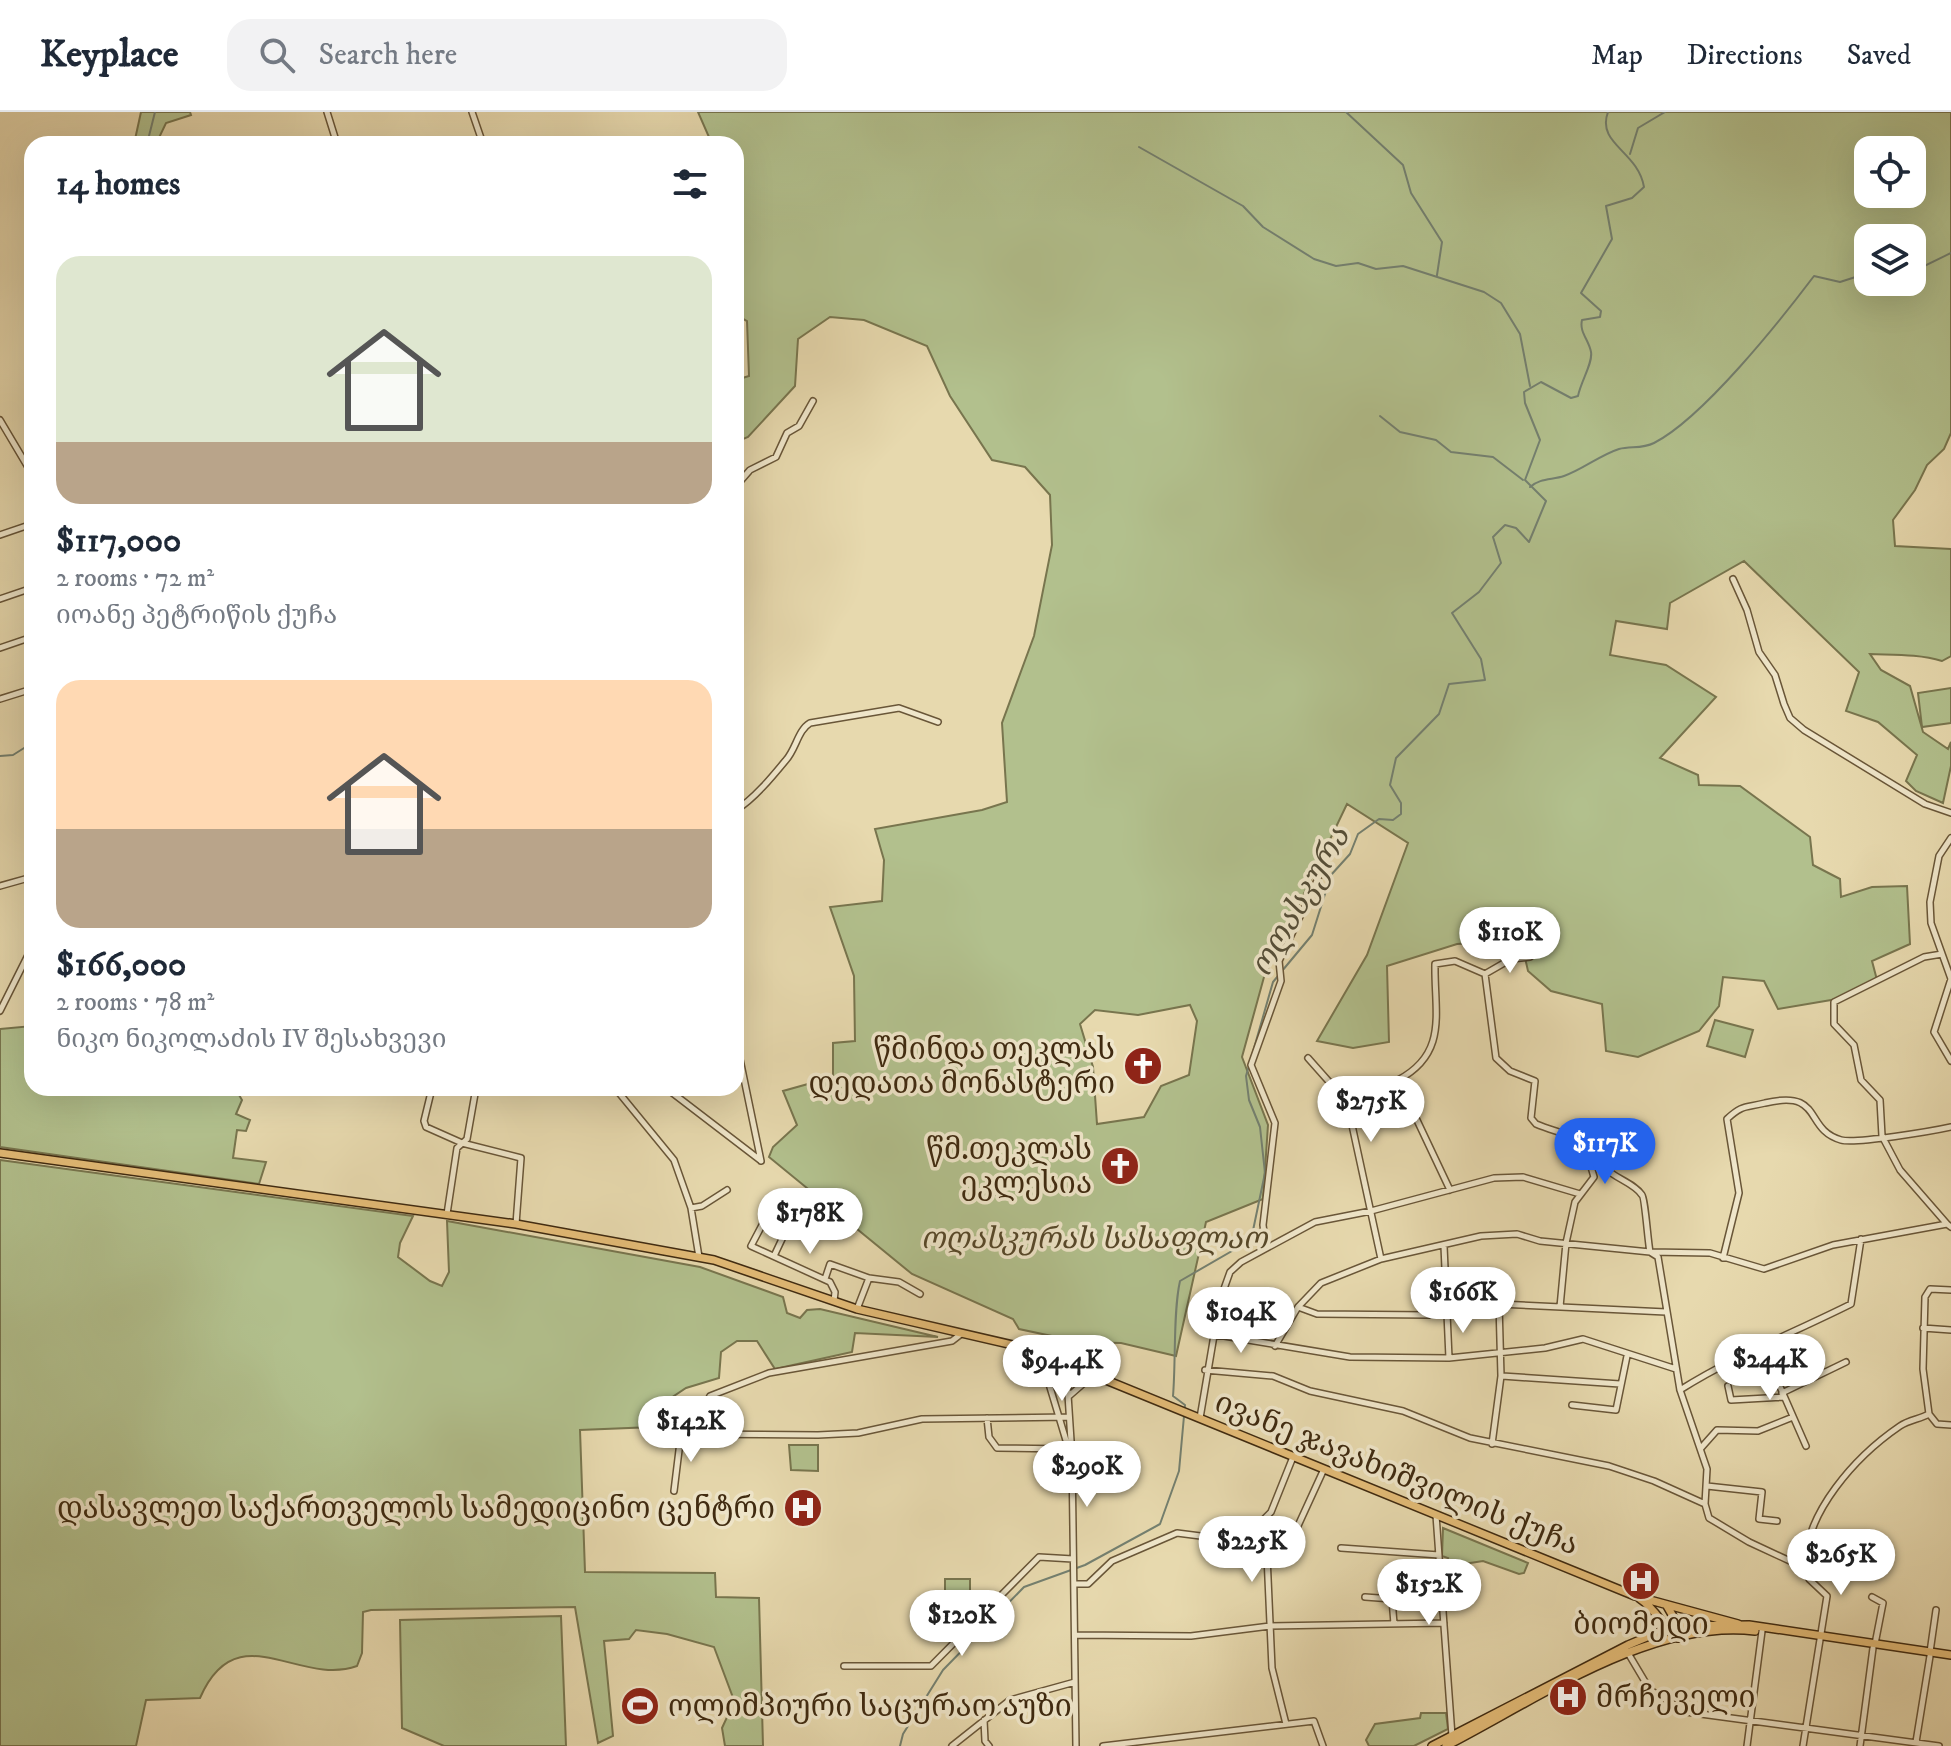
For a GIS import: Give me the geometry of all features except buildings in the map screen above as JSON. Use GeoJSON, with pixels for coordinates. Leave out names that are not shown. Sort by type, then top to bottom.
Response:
{"type":"FeatureCollection","features":[{"type":"Feature","properties":{"kind":"main road","name":"ივანე ჯავახიშვილის ქუჩა"},"geometry":{"type":"LineString","coordinates":[[0,1153],[516,1224],[699,1257],[857,1309],[1018,1345],[1635,1596],[1738,1624]]}},
{"type":"Feature","properties":{"kind":"main road"},"geometry":{"type":"LineString","coordinates":[[1635,1596],[1656,1610],[1678,1638]]}},
{"type":"Feature","properties":{"kind":"main road"},"geometry":{"type":"LineString","coordinates":[[1665,1604],[1680,1625],[1682,1632],[1678,1638]]}},
{"type":"Feature","properties":{"kind":"main road"},"geometry":{"type":"LineString","coordinates":[[1432,1746],[1667,1627],[1738,1624],[1951,1657]]}},
{"type":"Feature","properties":{"kind":"main road"},"geometry":{"type":"LineString","coordinates":[[1446,1746],[1628,1653],[1678,1638],[1733,1630],[1820,1638]]}},
{"type":"Feature","properties":{"kind":"street"},"geometry":{"type":"LineString","coordinates":[[327,112],[334,136]]}},
{"type":"Feature","properties":{"kind":"street"},"geometry":{"type":"LineString","coordinates":[[472,112],[480,136]]}},
{"type":"Feature","properties":{"kind":"street"},"geometry":{"type":"LineString","coordinates":[[744,477],[750,470],[776,457],[787,433],[799,426],[813,401]]}},
{"type":"Feature","properties":{"kind":"street"},"geometry":{"type":"LineString","coordinates":[[0,420],[24,460]]}},
{"type":"Feature","properties":{"kind":"street"},"geometry":{"type":"LineString","coordinates":[[0,535],[24,527]]}},
{"type":"Feature","properties":{"kind":"street"},"geometry":{"type":"LineString","coordinates":[[1733,579],[1747,610],[1759,652],[1775,675],[1790,718],[1804,730],[1925,804],[1951,813]]}},
{"type":"Feature","properties":{"kind":"street"},"geometry":{"type":"LineString","coordinates":[[0,599],[24,591]]}},
{"type":"Feature","properties":{"kind":"street"},"geometry":{"type":"LineString","coordinates":[[0,648],[24,640]]}},
{"type":"Feature","properties":{"kind":"street"},"geometry":{"type":"LineString","coordinates":[[0,699],[24,692]]}},
{"type":"Feature","properties":{"kind":"street"},"geometry":{"type":"LineString","coordinates":[[744,805],[786,760],[802,730],[810,723],[899,708],[938,722]]}},
{"type":"Feature","properties":{"kind":"street"},"geometry":{"type":"LineString","coordinates":[[1951,838],[1939,856],[1930,902],[1931,923],[1951,988],[1934,1032],[1951,1061]]}},
{"type":"Feature","properties":{"kind":"street"},"geometry":{"type":"LineString","coordinates":[[1266,1248],[1263,1225],[1275,1123],[1251,1065],[1281,981],[1279,961],[1321,872]]}},
{"type":"Feature","properties":{"kind":"street"},"geometry":{"type":"LineString","coordinates":[[0,886],[24,879]]}},
{"type":"Feature","properties":{"kind":"street"},"geometry":{"type":"LineString","coordinates":[[1942,954],[1924,957],[1834,1002],[1834,1024],[1854,1045],[1861,1080],[1880,1100],[1882,1136],[1900,1170],[1949,1226]]}},
{"type":"Feature","properties":{"kind":"street"},"geometry":{"type":"LineString","coordinates":[[1485,974],[1511,959],[1530,957]]}},
{"type":"Feature","properties":{"kind":"street"},"geometry":{"type":"LineString","coordinates":[[1450,1190],[1398,1080],[1420,1065],[1432,1046],[1437,1029],[1435,964],[1455,961],[1485,974]]}},
{"type":"Feature","properties":{"kind":"street"},"geometry":{"type":"LineString","coordinates":[[0,1011],[24,963]]}},
{"type":"Feature","properties":{"kind":"street"},"geometry":{"type":"LineString","coordinates":[[1485,974],[1496,1058],[1510,1071],[1535,1081],[1529,1110],[1536,1124],[1592,1144],[1613,1176],[1641,1192],[1650,1252]]}},
{"type":"Feature","properties":{"kind":"street"},"geometry":{"type":"LineString","coordinates":[[1308,1058],[1347,1102],[1381,1259]]}},
{"type":"Feature","properties":{"kind":"street"},"geometry":{"type":"LineString","coordinates":[[676,1096],[761,1161],[744,1079]]}},
{"type":"Feature","properties":{"kind":"street"},"geometry":{"type":"LineString","coordinates":[[431,1096],[426,1127],[462,1143],[521,1158],[516,1224]]}},
{"type":"Feature","properties":{"kind":"street"},"geometry":{"type":"LineString","coordinates":[[447,1214],[457,1148],[467,1139],[475,1096]]}},
{"type":"Feature","properties":{"kind":"street"},"geometry":{"type":"LineString","coordinates":[[622,1096],[674,1160],[691,1208],[699,1257]]}},
{"type":"Feature","properties":{"kind":"street"},"geometry":{"type":"LineString","coordinates":[[1723,1258],[1739,1193],[1727,1119],[1741,1106],[1787,1098],[1802,1101],[1825,1129],[1840,1140],[1951,1127]]}},
{"type":"Feature","properties":{"kind":"street"},"geometry":{"type":"LineString","coordinates":[[1560,1307],[1566,1243],[1580,1194],[1594,1172],[1589,1160],[1570,1138]]}},
{"type":"Feature","properties":{"kind":"street"},"geometry":{"type":"LineString","coordinates":[[1200,1419],[1212,1334],[1230,1272],[1266,1248],[1315,1222],[1509,1176],[1580,1194]]}},
{"type":"Feature","properties":{"kind":"street"},"geometry":{"type":"LineString","coordinates":[[691,1208],[702,1206],[727,1190]]}},
{"type":"Feature","properties":{"kind":"street"},"geometry":{"type":"LineString","coordinates":[[771,1208],[751,1246],[825,1279],[834,1287],[834,1301]]}},
{"type":"Feature","properties":{"kind":"street"},"geometry":{"type":"LineString","coordinates":[[774,1256],[791,1220]]}},
{"type":"Feature","properties":{"kind":"street"},"geometry":{"type":"LineString","coordinates":[[1275,1346],[1298,1307],[1321,1283],[1381,1259],[1500,1232],[1661,1255],[1710,1253],[1764,1269],[1861,1239],[1949,1226]]}},
{"type":"Feature","properties":{"kind":"street"},"geometry":{"type":"LineString","coordinates":[[1680,1390],[1734,1357],[1766,1347],[1851,1304],[1861,1239]]}},
{"type":"Feature","properties":{"kind":"street"},"geometry":{"type":"LineString","coordinates":[[1444,1246],[1449,1358]]}},
{"type":"Feature","properties":{"kind":"street"},"geometry":{"type":"LineString","coordinates":[[1661,1255],[1666,1312],[1680,1390],[1707,1469],[1705,1504],[1714,1524],[1805,1568]]}},
{"type":"Feature","properties":{"kind":"street"},"geometry":{"type":"LineString","coordinates":[[825,1279],[830,1264],[869,1278],[899,1282],[920,1294]]}},
{"type":"Feature","properties":{"kind":"street"},"geometry":{"type":"LineString","coordinates":[[857,1309],[869,1278]]}},
{"type":"Feature","properties":{"kind":"street"},"geometry":{"type":"LineString","coordinates":[[1951,1290],[1930,1289],[1925,1297],[1923,1328],[1923,1369],[1929,1414],[1937,1424],[1951,1425]]}},
{"type":"Feature","properties":{"kind":"street"},"geometry":{"type":"LineString","coordinates":[[1298,1307],[1317,1314],[1448,1312],[1499,1304],[1666,1312]]}},
{"type":"Feature","properties":{"kind":"street"},"geometry":{"type":"LineString","coordinates":[[1492,1444],[1501,1376],[1499,1304]]}},
{"type":"Feature","properties":{"kind":"street"},"geometry":{"type":"LineString","coordinates":[[1923,1328],[1951,1330]]}},
{"type":"Feature","properties":{"kind":"street"},"geometry":{"type":"LineString","coordinates":[[674,1491],[681,1434],[696,1423],[710,1396],[729,1386],[769,1373],[952,1341],[962,1334]]}},
{"type":"Feature","properties":{"kind":"street"},"geometry":{"type":"LineString","coordinates":[[1212,1334],[1350,1357],[1449,1358],[1499,1354],[1583,1339],[1627,1356],[1676,1369]]}},
{"type":"Feature","properties":{"kind":"street"},"geometry":{"type":"LineString","coordinates":[[1766,1347],[1806,1446]]}},
{"type":"Feature","properties":{"kind":"street"},"geometry":{"type":"LineString","coordinates":[[1040,1353],[1070,1452]]}},
{"type":"Feature","properties":{"kind":"street"},"geometry":{"type":"LineString","coordinates":[[1572,1405],[1616,1410],[1627,1356]]}},
{"type":"Feature","properties":{"kind":"street"},"geometry":{"type":"LineString","coordinates":[[1728,1386],[1731,1400],[1783,1395],[1846,1362]]}},
{"type":"Feature","properties":{"kind":"street"},"geometry":{"type":"LineString","coordinates":[[1051,1383],[1063,1363]]}},
{"type":"Feature","properties":{"kind":"street"},"geometry":{"type":"LineString","coordinates":[[1063,1363],[1069,1417],[1076,1746]]}},
{"type":"Feature","properties":{"kind":"street"},"geometry":{"type":"LineString","coordinates":[[1205,1370],[1273,1376],[1310,1391],[1403,1411],[1492,1444],[1609,1466],[1654,1481],[1705,1504]]}},
{"type":"Feature","properties":{"kind":"street"},"geometry":{"type":"LineString","coordinates":[[1055,1374],[1064,1374],[1067,1381]]}},
{"type":"Feature","properties":{"kind":"street"},"geometry":{"type":"LineString","coordinates":[[1068,1397],[1092,1376]]}},
{"type":"Feature","properties":{"kind":"street"},"geometry":{"type":"LineString","coordinates":[[1501,1376],[1620,1384]]}},
{"type":"Feature","properties":{"kind":"street"},"geometry":{"type":"LineString","coordinates":[[1051,1383],[1061,1388],[1067,1381]]}},
{"type":"Feature","properties":{"kind":"street"},"geometry":{"type":"LineString","coordinates":[[1803,1746],[1827,1596],[1809,1579],[1805,1568],[1809,1535],[1838,1488],[1888,1435],[1904,1423],[1929,1414]]}},
{"type":"Feature","properties":{"kind":"street"},"geometry":{"type":"LineString","coordinates":[[681,1434],[818,1435],[858,1433],[922,1419],[1069,1417]]}},
{"type":"Feature","properties":{"kind":"street"},"geometry":{"type":"LineString","coordinates":[[1701,1448],[1717,1430],[1758,1431],[1793,1417]]}},
{"type":"Feature","properties":{"kind":"street"},"geometry":{"type":"LineString","coordinates":[[987,1418],[989,1437],[997,1448],[1070,1452]]}},
{"type":"Feature","properties":{"kind":"street"},"geometry":{"type":"LineString","coordinates":[[1261,1522],[1271,1512],[1293,1457]]}},
{"type":"Feature","properties":{"kind":"street"},"geometry":{"type":"LineString","coordinates":[[1074,1584],[1088,1584],[1112,1561],[1177,1533],[1271,1545],[1291,1541],[1324,1469]]}},
{"type":"Feature","properties":{"kind":"street"},"geometry":{"type":"LineString","coordinates":[[1707,1486],[1762,1492],[1759,1519],[1777,1521]]}},
{"type":"Feature","properties":{"kind":"street"},"geometry":{"type":"LineString","coordinates":[[1436,1515],[1452,1736]]}},
{"type":"Feature","properties":{"kind":"street"},"geometry":{"type":"LineString","coordinates":[[1271,1545],[1267,1582],[1272,1668],[1286,1724]]}},
{"type":"Feature","properties":{"kind":"street"},"geometry":{"type":"LineString","coordinates":[[1341,1548],[1439,1555]]}},
{"type":"Feature","properties":{"kind":"street"},"geometry":{"type":"LineString","coordinates":[[844,1666],[931,1666],[1039,1557],[1073,1561]]}},
{"type":"Feature","properties":{"kind":"street"},"geometry":{"type":"LineString","coordinates":[[1365,1597],[1392,1599],[1394,1624]]}},
{"type":"Feature","properties":{"kind":"street"},"geometry":{"type":"LineString","coordinates":[[1860,1746],[1883,1603],[1872,1597]]}},
{"type":"Feature","properties":{"kind":"street"},"geometry":{"type":"LineString","coordinates":[[1916,1744],[1936,1610]]}},
{"type":"Feature","properties":{"kind":"street"},"geometry":{"type":"LineString","coordinates":[[1075,1635],[1191,1636],[1270,1626],[1444,1623]]}},
{"type":"Feature","properties":{"kind":"street"},"geometry":{"type":"LineString","coordinates":[[1747,1746],[1762,1631]]}},
{"type":"Feature","properties":{"kind":"street"},"geometry":{"type":"LineString","coordinates":[[1628,1653],[1650,1690],[1675,1708],[1939,1746]]}},
{"type":"Feature","properties":{"kind":"street"},"geometry":{"type":"LineString","coordinates":[[952,1746],[1010,1700],[1075,1682]]}},
{"type":"Feature","properties":{"kind":"street"},"geometry":{"type":"LineString","coordinates":[[984,1719],[985,1741],[989,1746]]}},
{"type":"Feature","properties":{"kind":"street"},"geometry":{"type":"LineString","coordinates":[[1103,1746],[1314,1721],[1323,1746]]}},
{"type":"Feature","properties":{"kind":"green space"},"geometry":{"type":"Polygon","coordinates":[[[141,112],[190,112],[191,115],[166,123],[160,136],[136,136],[141,112]]]}},
{"type":"Feature","properties":{"kind":"green space","name":"ოღასკურას სასაფლაო"},"geometry":{"type":"Polygon","coordinates":[[[698,112],[1951,112],[1951,433],[1944,449],[1927,465],[1915,490],[1893,520],[1895,546],[1951,549],[1951,656],[1942,661],[1870,654],[1881,670],[1910,686],[1923,732],[1948,749],[1951,742],[1951,766],[1943,803],[1916,791],[1906,781],[1917,755],[1878,722],[1846,711],[1859,672],[1744,561],[1670,603],[1667,629],[1616,621],[1610,655],[1666,665],[1716,697],[1660,758],[1698,775],[1699,785],[1740,786],[1810,837],[1813,865],[1840,879],[1841,897],[1872,887],[1907,886],[1910,944],[1872,961],[1877,980],[1837,999],[1778,1009],[1764,981],[1723,977],[1719,1006],[1699,1031],[1638,1057],[1606,1051],[1602,1004],[1551,991],[1528,971],[1521,940],[1457,944],[1387,966],[1389,1042],[1353,1048],[1317,1041],[1367,955],[1408,843],[1347,804],[1264,977],[1242,1057],[1268,1125],[1263,1199],[1206,1222],[1176,1356],[1121,1343],[1080,1342],[1019,1329],[1013,1319],[912,1274],[769,1157],[773,1147],[797,1125],[783,1091],[833,1077],[833,1043],[855,1041],[854,976],[830,907],[882,901],[884,860],[875,829],[982,810],[1007,802],[1002,723],[1034,636],[1052,545],[1050,495],[1025,467],[992,460],[950,396],[927,346],[864,320],[830,317],[798,339],[795,386],[744,439],[744,378],[749,376],[747,321],[744,319],[744,136],[708,136],[698,112]],[[1190,1005],[1138,1015],[1095,1010],[1080,1024],[1093,1067],[1097,1124],[1144,1117],[1161,1086],[1189,1075],[1197,1021],[1190,1005]]]}},
{"type":"Feature","properties":{"kind":"green space"},"geometry":{"type":"Polygon","coordinates":[[[1951,688],[1951,723],[1922,727],[1918,693],[1951,688]]]}},
{"type":"Feature","properties":{"kind":"green space"},"geometry":{"type":"Polygon","coordinates":[[[1715,1020],[1753,1030],[1745,1057],[1707,1046],[1715,1020]]]}},
{"type":"Feature","properties":{"kind":"green space"},"geometry":{"type":"Polygon","coordinates":[[[24,1027],[24,1096],[240,1096],[242,1100],[236,1114],[250,1120],[246,1131],[237,1130],[233,1158],[266,1162],[259,1184],[0,1147],[0,1029],[24,1027]]]}},
{"type":"Feature","properties":{"kind":"green space"},"geometry":{"type":"Polygon","coordinates":[[[0,1160],[413,1216],[400,1243],[398,1257],[430,1281],[442,1286],[449,1272],[447,1221],[700,1267],[783,1297],[787,1313],[800,1318],[807,1310],[820,1309],[938,1337],[855,1333],[852,1352],[775,1369],[757,1341],[737,1341],[721,1352],[719,1378],[686,1388],[662,1404],[677,1426],[580,1430],[585,1572],[715,1573],[716,1597],[759,1598],[763,1746],[725,1746],[722,1728],[728,1715],[738,1711],[714,1647],[667,1634],[636,1630],[629,1639],[604,1641],[613,1736],[598,1743],[575,1607],[371,1610],[363,1612],[362,1653],[357,1666],[335,1670],[250,1656],[232,1660],[215,1673],[200,1698],[146,1700],[136,1746],[0,1746],[0,1160]]]}},
{"type":"Feature","properties":{"kind":"green space"},"geometry":{"type":"Polygon","coordinates":[[[789,1445],[818,1445],[818,1471],[791,1470],[789,1445]]]}},
{"type":"Feature","properties":{"kind":"green space"},"geometry":{"type":"Polygon","coordinates":[[[1443,1528],[1528,1563],[1524,1573],[1483,1561],[1464,1564],[1462,1569],[1446,1563],[1448,1558],[1442,1556],[1443,1528]]]}},
{"type":"Feature","properties":{"kind":"green space"},"geometry":{"type":"Polygon","coordinates":[[[945,1579],[970,1579],[970,1615],[945,1615],[945,1579]]]}},
{"type":"Feature","properties":{"kind":"green space"},"geometry":{"type":"Polygon","coordinates":[[[561,1616],[566,1746],[444,1746],[402,1728],[400,1620],[561,1616]]]}},
{"type":"Feature","properties":{"kind":"green space"},"geometry":{"type":"Polygon","coordinates":[[[1421,1713],[1446,1713],[1448,1729],[1414,1746],[1369,1746],[1366,1740],[1375,1724],[1420,1718],[1421,1713]]]}},
{"type":"Feature","properties":{"kind":"waterway"},"geometry":{"type":"LineString","coordinates":[[149,136],[155,112]]}},
{"type":"Feature","properties":{"kind":"waterway"},"geometry":{"type":"LineString","coordinates":[[1346,112],[1403,165],[1411,193],[1442,242],[1437,275]]}},
{"type":"Feature","properties":{"kind":"waterway","name":"ოღასკურა"},"geometry":{"type":"LineString","coordinates":[[1282,971],[1312,935],[1331,875],[1350,854],[1358,834],[1379,819],[1393,820],[1401,814],[1401,803],[1390,785],[1396,758],[1439,714],[1449,684],[1485,680],[1481,659],[1452,613],[1479,592],[1501,563],[1493,537],[1505,525],[1516,528],[1529,542],[1546,501],[1525,480],[1540,440],[1525,403],[1524,392],[1541,382],[1571,398],[1578,396],[1591,356],[1582,320],[1600,317],[1601,311],[1581,293],[1612,239],[1606,206],[1632,198],[1644,187],[1634,165],[1608,132],[1608,112]]}},
{"type":"Feature","properties":{"kind":"waterway"},"geometry":{"type":"LineString","coordinates":[[1630,154],[1638,128],[1665,112]]}},
{"type":"Feature","properties":{"kind":"waterway"},"geometry":{"type":"LineString","coordinates":[[1139,147],[1243,206],[1263,227],[1314,259],[1336,266],[1358,263],[1376,269],[1403,266],[1484,292],[1501,303],[1520,334],[1530,386]]}},
{"type":"Feature","properties":{"kind":"waterway"},"geometry":{"type":"LineString","coordinates":[[1926,265],[1951,253]]}},
{"type":"Feature","properties":{"kind":"waterway"},"geometry":{"type":"LineString","coordinates":[[1530,487],[1571,473],[1619,449],[1654,443],[1695,413],[1717,391],[1814,276],[1840,282],[1854,278]]}},
{"type":"Feature","properties":{"kind":"waterway"},"geometry":{"type":"LineString","coordinates":[[1380,416],[1400,432],[1436,440],[1451,452],[1493,457],[1523,480]]}},
{"type":"Feature","properties":{"kind":"waterway"},"geometry":{"type":"LineString","coordinates":[[0,756],[13,755],[24,748]]}},
{"type":"Feature","properties":{"kind":"waterway","name":"ოღასკურა"},"geometry":{"type":"LineString","coordinates":[[900,1746],[903,1734],[943,1670],[1024,1587],[1085,1565],[1160,1524],[1179,1471],[1185,1405],[1173,1396],[1176,1307],[1180,1281],[1251,1240],[1265,1173],[1260,1127],[1249,1100],[1246,1076],[1273,982],[1278,976]]}},
{"type":"Feature","properties":{"kind":"place","name":"წმინდა თეკლას დედათა მონასტერი"},"geometry":{"type":"Point","coordinates":[1143,1066]}},
{"type":"Feature","properties":{"kind":"place","name":"წმ.თეკლას ეკლესია"},"geometry":{"type":"Point","coordinates":[1120,1166]}},
{"type":"Feature","properties":{"kind":"place","name":"დასავლეთ საქართველოს სამედიცინო ცენტრი"},"geometry":{"type":"Point","coordinates":[803,1508]}},
{"type":"Feature","properties":{"kind":"place","name":"ბიომედი"},"geometry":{"type":"Point","coordinates":[1641,1581]}},
{"type":"Feature","properties":{"kind":"place","name":"მრჩეველი"},"geometry":{"type":"Point","coordinates":[1568,1697]}},
{"type":"Feature","properties":{"kind":"place","name":"ოლიმპიური საცურაო აუზი"},"geometry":{"type":"Point","coordinates":[640,1706]}}]}
